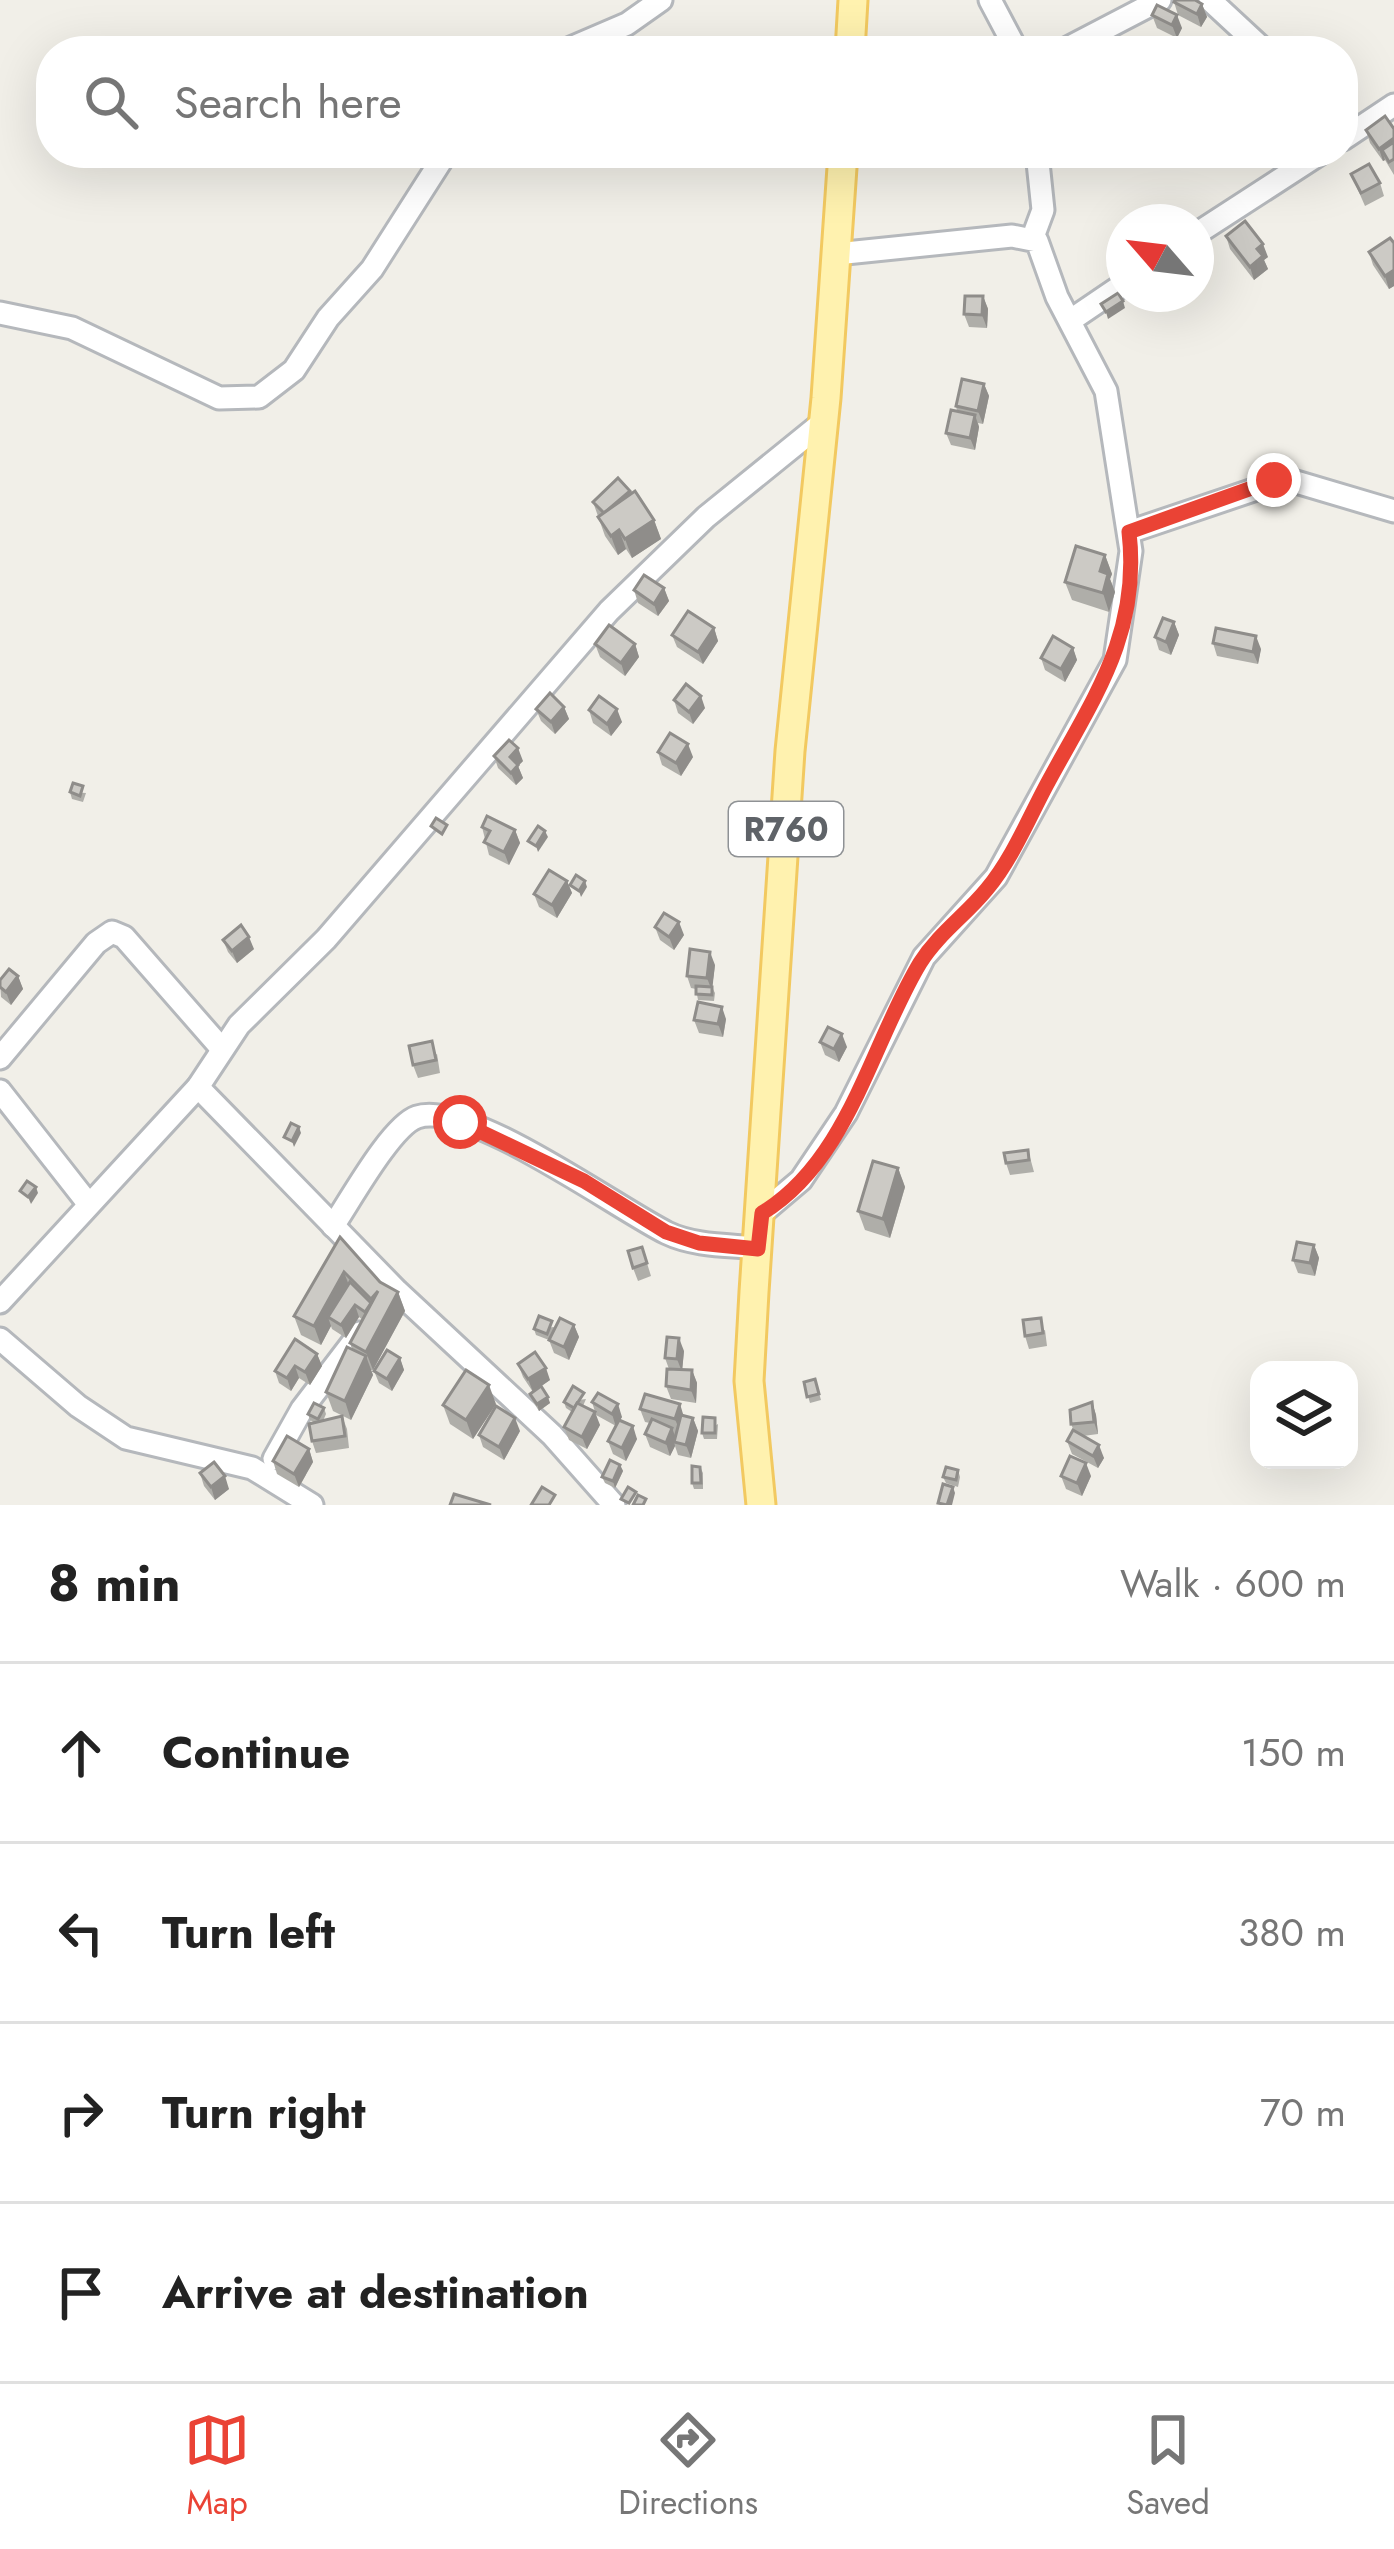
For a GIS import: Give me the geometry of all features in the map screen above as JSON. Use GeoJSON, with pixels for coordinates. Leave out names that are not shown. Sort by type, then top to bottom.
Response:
{"type":"FeatureCollection","features":[{"type":"Feature","properties":{"kind":"main road"},"geometry":{"type":"LineString","coordinates":[[851,36],[854,0]]}},
{"type":"Feature","properties":{"kind":"main road","name":"R760"},"geometry":{"type":"LineString","coordinates":[[761,1505],[749,1381],[790,751],[842,168]]}},
{"type":"Feature","properties":{"kind":"street"},"geometry":{"type":"LineString","coordinates":[[600,36],[628,24],[661,0]]}},
{"type":"Feature","properties":{"kind":"street"},"geometry":{"type":"LineString","coordinates":[[990,0],[1010,36]]}},
{"type":"Feature","properties":{"kind":"street"},"geometry":{"type":"LineString","coordinates":[[1091,36],[1160,0]]}},
{"type":"Feature","properties":{"kind":"street"},"geometry":{"type":"LineString","coordinates":[[1210,0],[1249,36]]}},
{"type":"Feature","properties":{"kind":"street"},"geometry":{"type":"LineString","coordinates":[[1358,127],[1394,105]]}},
{"type":"Feature","properties":{"kind":"street"},"geometry":{"type":"LineString","coordinates":[[0,313],[94,337],[219,398],[259,397],[294,370],[328,318],[372,269],[436,168]]}},
{"type":"Feature","properties":{"kind":"street"},"geometry":{"type":"LineString","coordinates":[[762,1213],[791,1191],[812,1166],[876,1061],[924,957],[996,877],[1106,682],[1130,575],[1129,532],[1106,391],[1033,237],[1042,210],[1038,168]]}},
{"type":"Feature","properties":{"kind":"street"},"geometry":{"type":"LineString","coordinates":[[1214,222],[1298,168]]}},
{"type":"Feature","properties":{"kind":"street"},"geometry":{"type":"LineString","coordinates":[[836,254],[1033,237]]}},
{"type":"Feature","properties":{"kind":"street"},"geometry":{"type":"LineString","coordinates":[[1071,320],[1106,296]]}},
{"type":"Feature","properties":{"kind":"street"},"geometry":{"type":"LineString","coordinates":[[0,1302],[87,1202],[198,1087],[221,1049],[369,890],[620,600],[706,517],[822,423]]}},
{"type":"Feature","properties":{"kind":"street"},"geometry":{"type":"LineString","coordinates":[[1129,532],[1286,478],[1394,511]]}},
{"type":"Feature","properties":{"kind":"street"},"geometry":{"type":"LineString","coordinates":[[0,1058],[96,944],[112,932],[124,937],[221,1049]]}},
{"type":"Feature","properties":{"kind":"street"},"geometry":{"type":"LineString","coordinates":[[198,1087],[333,1226],[551,1435],[614,1505]]}},
{"type":"Feature","properties":{"kind":"street"},"geometry":{"type":"LineString","coordinates":[[0,1090],[87,1202]]}},
{"type":"Feature","properties":{"kind":"street"},"geometry":{"type":"LineString","coordinates":[[333,1226],[405,1123],[434,1115],[496,1136],[666,1232],[699,1243],[758,1249]]}},
{"type":"Feature","properties":{"kind":"street"},"geometry":{"type":"LineString","coordinates":[[262,1473],[360,1333]]}},
{"type":"Feature","properties":{"kind":"street"},"geometry":{"type":"LineString","coordinates":[[0,1340],[78,1406],[126,1438],[262,1473],[281,1495],[312,1505]]}},
{"type":"Feature","properties":{"kind":"building"},"geometry":{"type":"Polygon","coordinates":[[[1175,0],[1195,0],[1202,4],[1197,14],[1175,0]]]}},
{"type":"Feature","properties":{"kind":"building"},"geometry":{"type":"Polygon","coordinates":[[[1157,5],[1177,15],[1172,25],[1152,15],[1157,5]]]}},
{"type":"Feature","properties":{"kind":"building"},"geometry":{"type":"Polygon","coordinates":[[[1385,116],[1394,138],[1379,149],[1366,130],[1385,116]]]}},
{"type":"Feature","properties":{"kind":"building"},"geometry":{"type":"Polygon","coordinates":[[[1394,142],[1394,159],[1389,162],[1382,150],[1394,142]]]}},
{"type":"Feature","properties":{"kind":"building"},"geometry":{"type":"Polygon","coordinates":[[[1369,164],[1380,183],[1361,193],[1351,174],[1369,164]]]}},
{"type":"Feature","properties":{"kind":"building"},"geometry":{"type":"Polygon","coordinates":[[[1245,221],[1263,244],[1257,249],[1263,256],[1250,267],[1226,236],[1245,221]]]}},
{"type":"Feature","properties":{"kind":"building"},"geometry":{"type":"Polygon","coordinates":[[[1390,238],[1394,270],[1385,276],[1369,252],[1390,238]]]}},
{"type":"Feature","properties":{"kind":"building"},"geometry":{"type":"Polygon","coordinates":[[[965,296],[983,296],[982,315],[964,314],[965,296]]]}},
{"type":"Feature","properties":{"kind":"building"},"geometry":{"type":"Polygon","coordinates":[[[962,379],[984,384],[978,411],[956,406],[962,379]]]}},
{"type":"Feature","properties":{"kind":"building"},"geometry":{"type":"Polygon","coordinates":[[[951,410],[975,415],[970,438],[946,433],[951,410]]]}},
{"type":"Feature","properties":{"kind":"building"},"geometry":{"type":"Polygon","coordinates":[[[618,478],[630,491],[604,513],[593,502],[618,478]]]}},
{"type":"Feature","properties":{"kind":"building"},"geometry":{"type":"Polygon","coordinates":[[[635,491],[654,520],[625,539],[619,530],[611,536],[598,517],[635,491]]]}},
{"type":"Feature","properties":{"kind":"building"},"geometry":{"type":"Polygon","coordinates":[[[1076,546],[1105,555],[1100,571],[1108,574],[1103,593],[1065,582],[1076,546]]]}},
{"type":"Feature","properties":{"kind":"building"},"geometry":{"type":"Polygon","coordinates":[[[644,575],[664,588],[654,604],[634,590],[644,575]]]}},
{"type":"Feature","properties":{"kind":"building"},"geometry":{"type":"Polygon","coordinates":[[[688,611],[714,628],[698,652],[672,635],[688,611]]]}},
{"type":"Feature","properties":{"kind":"building"},"geometry":{"type":"Polygon","coordinates":[[[1163,618],[1174,622],[1166,642],[1155,637],[1163,618]]]}},
{"type":"Feature","properties":{"kind":"building"},"geometry":{"type":"Polygon","coordinates":[[[609,625],[635,644],[621,663],[595,644],[609,625]]]}},
{"type":"Feature","properties":{"kind":"building"},"geometry":{"type":"Polygon","coordinates":[[[1216,628],[1256,636],[1253,652],[1213,643],[1216,628]]]}},
{"type":"Feature","properties":{"kind":"building"},"geometry":{"type":"Polygon","coordinates":[[[1053,636],[1073,648],[1061,669],[1041,658],[1053,636]]]}},
{"type":"Feature","properties":{"kind":"building"},"geometry":{"type":"Polygon","coordinates":[[[686,684],[701,696],[689,712],[674,700],[686,684]]]}},
{"type":"Feature","properties":{"kind":"building"},"geometry":{"type":"Polygon","coordinates":[[[550,693],[564,707],[551,722],[536,709],[550,693]]]}},
{"type":"Feature","properties":{"kind":"building"},"geometry":{"type":"Polygon","coordinates":[[[599,696],[617,709],[607,724],[589,710],[599,696]]]}},
{"type":"Feature","properties":{"kind":"building"},"geometry":{"type":"Polygon","coordinates":[[[670,733],[688,744],[676,763],[658,752],[670,733]]]}},
{"type":"Feature","properties":{"kind":"building"},"geometry":{"type":"Polygon","coordinates":[[[509,740],[518,748],[510,757],[518,765],[511,773],[494,756],[509,740]]]}},
{"type":"Feature","properties":{"kind":"building"},"geometry":{"type":"Polygon","coordinates":[[[73,783],[83,786],[80,796],[70,792],[73,783]]]}},
{"type":"Feature","properties":{"kind":"building"},"geometry":{"type":"Polygon","coordinates":[[[487,816],[515,830],[504,852],[484,842],[490,831],[482,827],[487,816]]]}},
{"type":"Feature","properties":{"kind":"building"},"geometry":{"type":"Polygon","coordinates":[[[436,818],[447,825],[442,834],[431,826],[436,818]]]}},
{"type":"Feature","properties":{"kind":"building"},"geometry":{"type":"Polygon","coordinates":[[[538,826],[545,831],[536,846],[528,841],[538,826]]]}},
{"type":"Feature","properties":{"kind":"building"},"geometry":{"type":"Polygon","coordinates":[[[549,870],[567,881],[552,905],[534,894],[549,870]]]}},
{"type":"Feature","properties":{"kind":"building"},"geometry":{"type":"Polygon","coordinates":[[[576,875],[585,881],[579,891],[570,885],[576,875]]]}},
{"type":"Feature","properties":{"kind":"building"},"geometry":{"type":"Polygon","coordinates":[[[664,913],[679,922],[669,937],[655,927],[664,913]]]}},
{"type":"Feature","properties":{"kind":"building"},"geometry":{"type":"Polygon","coordinates":[[[241,925],[249,937],[232,951],[223,940],[241,925]]]}},
{"type":"Feature","properties":{"kind":"building"},"geometry":{"type":"Polygon","coordinates":[[[690,949],[710,952],[707,978],[687,976],[690,949]]]}},
{"type":"Feature","properties":{"kind":"building"},"geometry":{"type":"Polygon","coordinates":[[[9,969],[18,976],[6,992],[0,980],[9,969]]]}},
{"type":"Feature","properties":{"kind":"building"},"geometry":{"type":"Polygon","coordinates":[[[696,986],[712,987],[712,995],[696,994],[696,986]]]}},
{"type":"Feature","properties":{"kind":"building"},"geometry":{"type":"Polygon","coordinates":[[[698,1002],[722,1007],[718,1024],[694,1020],[698,1002]]]}},
{"type":"Feature","properties":{"kind":"building"},"geometry":{"type":"Polygon","coordinates":[[[828,1027],[842,1034],[834,1049],[820,1042],[828,1027]]]}},
{"type":"Feature","properties":{"kind":"building"},"geometry":{"type":"Polygon","coordinates":[[[432,1041],[436,1060],[413,1065],[409,1046],[432,1041]]]}},
{"type":"Feature","properties":{"kind":"building"},"geometry":{"type":"Polygon","coordinates":[[[291,1123],[299,1127],[292,1141],[284,1137],[291,1123]]]}},
{"type":"Feature","properties":{"kind":"building"},"geometry":{"type":"Polygon","coordinates":[[[1028,1150],[1029,1160],[1006,1163],[1004,1153],[1028,1150]]]}},
{"type":"Feature","properties":{"kind":"building"},"geometry":{"type":"Polygon","coordinates":[[[873,1161],[898,1168],[883,1219],[858,1211],[873,1161]]]}},
{"type":"Feature","properties":{"kind":"building"},"geometry":{"type":"Polygon","coordinates":[[[27,1181],[36,1187],[28,1197],[20,1191],[27,1181]]]}},
{"type":"Feature","properties":{"kind":"building"},"geometry":{"type":"Polygon","coordinates":[[[340,1237],[380,1282],[398,1292],[366,1352],[350,1343],[378,1291],[371,1299],[344,1272],[314,1326],[294,1316],[340,1237]]]}},
{"type":"Feature","properties":{"kind":"building"},"geometry":{"type":"Polygon","coordinates":[[[1297,1242],[1314,1245],[1310,1263],[1293,1260],[1297,1242]]]}},
{"type":"Feature","properties":{"kind":"building"},"geometry":{"type":"Polygon","coordinates":[[[642,1247],[647,1263],[633,1268],[628,1251],[642,1247]]]}},
{"type":"Feature","properties":{"kind":"building"},"geometry":{"type":"Polygon","coordinates":[[[350,1282],[371,1303],[365,1312],[355,1305],[341,1325],[328,1317],[350,1282]]]}},
{"type":"Feature","properties":{"kind":"building"},"geometry":{"type":"Polygon","coordinates":[[[539,1316],[552,1321],[547,1334],[534,1329],[539,1316]]]}},
{"type":"Feature","properties":{"kind":"building"},"geometry":{"type":"Polygon","coordinates":[[[560,1318],[574,1325],[564,1347],[549,1340],[560,1318]]]}},
{"type":"Feature","properties":{"kind":"building"},"geometry":{"type":"Polygon","coordinates":[[[1041,1318],[1043,1333],[1025,1336],[1023,1320],[1041,1318]]]}},
{"type":"Feature","properties":{"kind":"building"},"geometry":{"type":"Polygon","coordinates":[[[667,1337],[679,1338],[677,1359],[665,1358],[667,1337]]]}},
{"type":"Feature","properties":{"kind":"building"},"geometry":{"type":"Polygon","coordinates":[[[295,1339],[317,1354],[305,1372],[295,1366],[287,1378],[275,1371],[295,1339]]]}},
{"type":"Feature","properties":{"kind":"building"},"geometry":{"type":"Polygon","coordinates":[[[347,1347],[366,1356],[345,1401],[326,1392],[347,1347]]]}},
{"type":"Feature","properties":{"kind":"building"},"geometry":{"type":"Polygon","coordinates":[[[387,1350],[400,1358],[387,1379],[374,1371],[387,1350]]]}},
{"type":"Feature","properties":{"kind":"building"},"geometry":{"type":"Polygon","coordinates":[[[535,1352],[546,1368],[528,1379],[518,1364],[535,1352]]]}},
{"type":"Feature","properties":{"kind":"building"},"geometry":{"type":"Polygon","coordinates":[[[667,1369],[692,1370],[691,1390],[666,1386],[667,1369]]]}},
{"type":"Feature","properties":{"kind":"building"},"geometry":{"type":"Polygon","coordinates":[[[466,1370],[489,1385],[466,1420],[443,1405],[466,1370]]]}},
{"type":"Feature","properties":{"kind":"building"},"geometry":{"type":"Polygon","coordinates":[[[815,1379],[819,1394],[807,1397],[804,1382],[815,1379]]]}},
{"type":"Feature","properties":{"kind":"building"},"geometry":{"type":"Polygon","coordinates":[[[541,1386],[548,1397],[537,1404],[530,1394],[541,1386]]]}},
{"type":"Feature","properties":{"kind":"building"},"geometry":{"type":"Polygon","coordinates":[[[573,1386],[584,1393],[574,1408],[564,1402],[573,1386]]]}},
{"type":"Feature","properties":{"kind":"building"},"geometry":{"type":"Polygon","coordinates":[[[598,1393],[618,1404],[612,1414],[592,1402],[598,1393]]]}},
{"type":"Feature","properties":{"kind":"building"},"geometry":{"type":"Polygon","coordinates":[[[645,1394],[680,1404],[675,1419],[640,1409],[645,1394]]]}},
{"type":"Feature","properties":{"kind":"building"},"geometry":{"type":"Polygon","coordinates":[[[1092,1402],[1094,1422],[1071,1424],[1070,1410],[1092,1402]]]}},
{"type":"Feature","properties":{"kind":"building"},"geometry":{"type":"Polygon","coordinates":[[[314,1403],[324,1408],[318,1419],[308,1414],[314,1403]]]}},
{"type":"Feature","properties":{"kind":"building"},"geometry":{"type":"Polygon","coordinates":[[[577,1403],[595,1412],[582,1437],[564,1427],[577,1403]]]}},
{"type":"Feature","properties":{"kind":"building"},"geometry":{"type":"Polygon","coordinates":[[[496,1406],[515,1418],[499,1447],[479,1435],[496,1406]]]}},
{"type":"Feature","properties":{"kind":"building"},"geometry":{"type":"Polygon","coordinates":[[[681,1415],[693,1418],[686,1445],[674,1442],[681,1415]]]}},
{"type":"Feature","properties":{"kind":"building"},"geometry":{"type":"Polygon","coordinates":[[[342,1416],[345,1436],[312,1441],[309,1424],[342,1416]]]}},
{"type":"Feature","properties":{"kind":"building"},"geometry":{"type":"Polygon","coordinates":[[[703,1417],[715,1418],[715,1433],[702,1433],[703,1417]]]}},
{"type":"Feature","properties":{"kind":"building"},"geometry":{"type":"Polygon","coordinates":[[[652,1419],[672,1428],[666,1443],[645,1434],[652,1419]]]}},
{"type":"Feature","properties":{"kind":"building"},"geometry":{"type":"Polygon","coordinates":[[[619,1420],[633,1426],[622,1448],[608,1441],[619,1420]]]}},
{"type":"Feature","properties":{"kind":"building"},"geometry":{"type":"Polygon","coordinates":[[[1073,1430],[1099,1445],[1093,1456],[1067,1441],[1073,1430]]]}},
{"type":"Feature","properties":{"kind":"building"},"geometry":{"type":"Polygon","coordinates":[[[287,1436],[309,1449],[294,1474],[273,1461],[287,1436]]]}},
{"type":"Feature","properties":{"kind":"building"},"geometry":{"type":"Polygon","coordinates":[[[1070,1456],[1086,1463],[1077,1483],[1061,1476],[1070,1456]]]}},
{"type":"Feature","properties":{"kind":"building"},"geometry":{"type":"Polygon","coordinates":[[[610,1460],[620,1465],[613,1481],[602,1477],[610,1460]]]}},
{"type":"Feature","properties":{"kind":"building"},"geometry":{"type":"Polygon","coordinates":[[[214,1462],[225,1476],[211,1487],[200,1473],[214,1462]]]}},
{"type":"Feature","properties":{"kind":"building"},"geometry":{"type":"Polygon","coordinates":[[[692,1466],[700,1467],[701,1483],[692,1483],[692,1466]]]}},
{"type":"Feature","properties":{"kind":"building"},"geometry":{"type":"Polygon","coordinates":[[[946,1467],[958,1470],[956,1480],[943,1477],[946,1467]]]}},
{"type":"Feature","properties":{"kind":"building"},"geometry":{"type":"Polygon","coordinates":[[[943,1484],[953,1487],[947,1505],[938,1503],[943,1484]]]}},
{"type":"Feature","properties":{"kind":"building"},"geometry":{"type":"Polygon","coordinates":[[[542,1487],[555,1495],[549,1505],[531,1505],[542,1487]]]}},
{"type":"Feature","properties":{"kind":"building"},"geometry":{"type":"Polygon","coordinates":[[[628,1487],[636,1492],[629,1503],[621,1499],[628,1487]]]}},
{"type":"Feature","properties":{"kind":"building"},"geometry":{"type":"Polygon","coordinates":[[[454,1494],[491,1505],[450,1505],[454,1494]]]}},
{"type":"Feature","properties":{"kind":"route"},"geometry":{"type":"LineString","coordinates":[[460,1122],[584,1181],[666,1232],[699,1243],[758,1249],[762,1213],[780,1202],[812,1166],[876,1061],[907,985],[924,957],[952,920],[996,877],[1106,682],[1115,660],[1130,575],[1129,532],[1274,480]]}}]}
